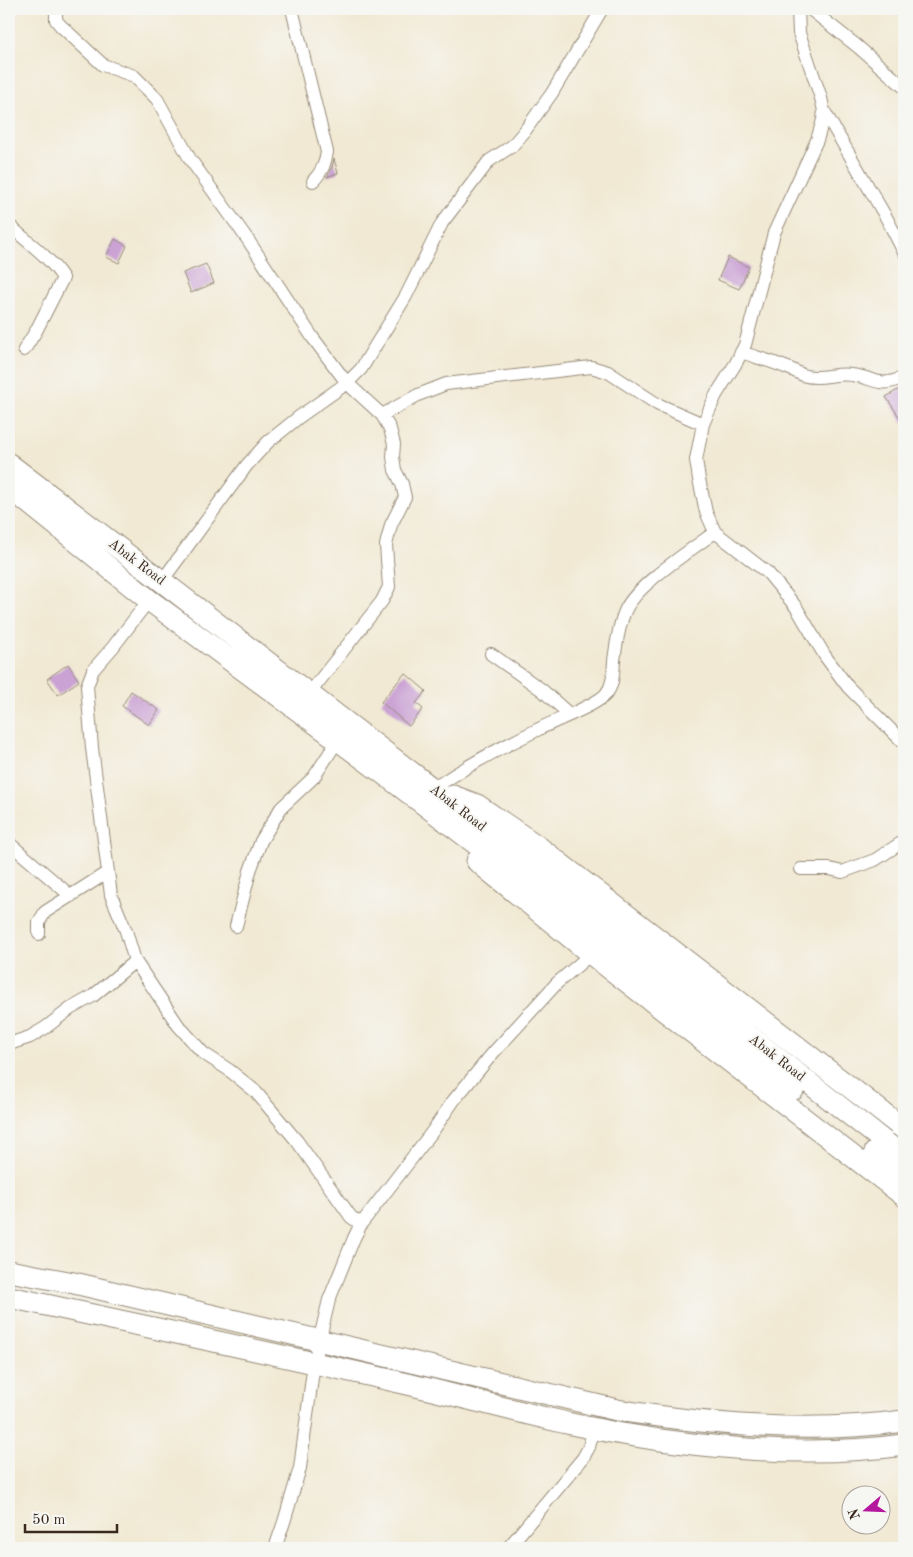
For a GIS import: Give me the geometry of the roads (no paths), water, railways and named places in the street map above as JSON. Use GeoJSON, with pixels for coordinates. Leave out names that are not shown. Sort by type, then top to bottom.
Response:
{"type":"FeatureCollection","features":[{"type":"Feature","properties":{"kind":"highway","name":"Abak Road"},"geometry":{"type":"LineString","coordinates":[[9,464],[433,789],[904,1157]]}},
{"type":"Feature","properties":{"kind":"highway","name":"Abak Road"},"geometry":{"type":"LineString","coordinates":[[9,487],[149,600],[384,774],[585,927],[904,1175]]}},
{"type":"Feature","properties":{"kind":"highway"},"geometry":{"type":"LineString","coordinates":[[384,774],[452,840],[513,892],[904,1196]]}},
{"type":"Feature","properties":{"kind":"highway"},"geometry":{"type":"LineString","coordinates":[[433,789],[477,805],[540,848],[904,1129]]}},
{"type":"Feature","properties":{"kind":"highway"},"geometry":{"type":"LineString","coordinates":[[9,1271],[74,1283],[618,1410],[671,1418],[793,1427],[868,1425],[904,1421]]}},
{"type":"Feature","properties":{"kind":"highway"},"geometry":{"type":"LineString","coordinates":[[9,1297],[314,1363],[594,1428],[667,1441],[732,1447],[816,1450],[852,1450],[904,1445]]}},
{"type":"Feature","properties":{"kind":"street"},"geometry":{"type":"LineString","coordinates":[[56,9],[56,20],[90,54],[103,65],[134,76],[157,99],[190,158],[248,240],[313,338],[347,383],[382,415],[392,436],[395,470],[402,484],[405,497],[391,525],[386,546],[389,587],[382,601],[309,694]]}},
{"type":"Feature","properties":{"kind":"street"},"geometry":{"type":"LineString","coordinates":[[292,9],[327,152],[326,162],[321,173],[313,181]]}},
{"type":"Feature","properties":{"kind":"street"},"geometry":{"type":"LineString","coordinates":[[162,581],[247,465],[268,442],[347,383],[361,369],[406,296],[442,223],[489,161],[512,146],[524,132],[552,94],[602,9]]}},
{"type":"Feature","properties":{"kind":"street"},"geometry":{"type":"LineString","coordinates":[[798,9],[798,33],[822,98],[824,111],[904,252]]}},
{"type":"Feature","properties":{"kind":"street"},"geometry":{"type":"LineString","coordinates":[[810,9],[857,46],[904,87]]}},
{"type":"Feature","properties":{"kind":"street"},"geometry":{"type":"LineString","coordinates":[[824,111],[817,140],[774,233],[745,345],[716,396],[703,424],[696,460],[706,512],[715,532],[768,573],[796,607],[826,656],[848,687],[904,743]]}},
{"type":"Feature","properties":{"kind":"street"},"geometry":{"type":"LineString","coordinates":[[9,225],[38,249],[63,278],[36,331],[24,350]]}},
{"type":"Feature","properties":{"kind":"street"},"geometry":{"type":"LineString","coordinates":[[741,352],[784,366],[807,376],[822,377],[840,373],[856,375],[882,383],[904,377]]}},
{"type":"Feature","properties":{"kind":"street"},"geometry":{"type":"LineString","coordinates":[[382,415],[418,395],[446,384],[591,366],[608,372],[657,404],[703,424]]}},
{"type":"Feature","properties":{"kind":"street"},"geometry":{"type":"LineString","coordinates":[[433,789],[468,765],[589,706],[606,694],[612,682],[625,610],[633,598],[647,584],[715,532]]}},
{"type":"Feature","properties":{"kind":"street"},"geometry":{"type":"LineString","coordinates":[[149,600],[93,670],[87,686],[92,748],[111,895],[126,931],[135,961],[178,1026],[203,1053],[229,1070],[254,1091],[297,1141],[351,1218],[361,1224]]}},
{"type":"Feature","properties":{"kind":"street"},"geometry":{"type":"LineString","coordinates":[[492,654],[542,690],[570,714]]}},
{"type":"Feature","properties":{"kind":"street"},"geometry":{"type":"LineString","coordinates":[[236,926],[250,871],[261,841],[281,808],[314,777],[338,740]]}},
{"type":"Feature","properties":{"kind":"street"},"geometry":{"type":"LineString","coordinates":[[801,869],[830,869],[842,872],[875,860],[904,841]]}},
{"type":"Feature","properties":{"kind":"street"},"geometry":{"type":"LineString","coordinates":[[9,843],[71,896]]}},
{"type":"Feature","properties":{"kind":"street"},"geometry":{"type":"LineString","coordinates":[[39,934],[39,922],[45,912],[108,872]]}},
{"type":"Feature","properties":{"kind":"street"},"geometry":{"type":"LineString","coordinates":[[274,1548],[300,1468],[314,1363],[329,1300],[361,1224],[432,1132],[454,1100],[493,1053],[557,983],[591,954]]}},
{"type":"Feature","properties":{"kind":"street"},"geometry":{"type":"LineString","coordinates":[[9,1044],[30,1037],[45,1028],[70,1009],[93,996],[135,961]]}},
{"type":"Feature","properties":{"kind":"street"},"geometry":{"type":"LineString","coordinates":[[508,1548],[583,1458],[589,1447],[594,1428]]}}]}
